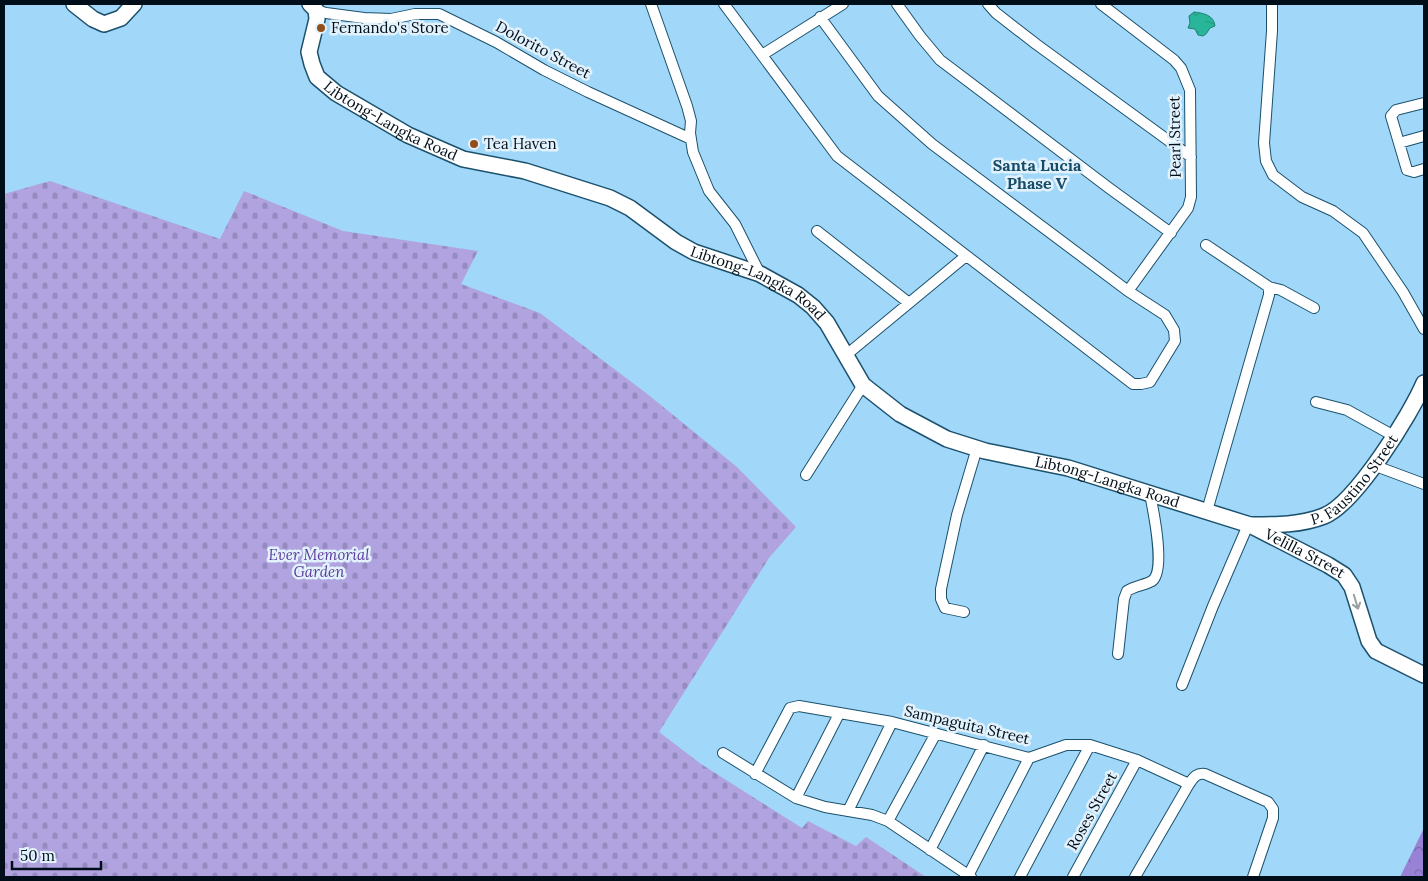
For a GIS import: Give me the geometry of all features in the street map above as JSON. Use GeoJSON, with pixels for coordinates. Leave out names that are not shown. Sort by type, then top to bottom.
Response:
{"type":"FeatureCollection","features":[{"type":"Feature","properties":{"kind":"main road"},"geometry":{"type":"LineString","coordinates":[[74,4],[93,19],[104,24],[121,18],[134,4]]}},
{"type":"Feature","properties":{"kind":"main road","name":"Libtong-Langka Road"},"geometry":{"type":"LineString","coordinates":[[313,6],[317,19],[309,52],[312,64],[318,78],[336,93],[408,135],[463,159],[525,171],[610,198],[630,208],[676,242],[694,252],[760,274],[798,295],[814,307],[827,322],[863,385],[900,414],[947,439],[977,448],[1068,468],[1249,525]]}},
{"type":"Feature","properties":{"kind":"main road","name":"P. Faustino Street"},"geometry":{"type":"LineString","coordinates":[[1249,525],[1288,525],[1324,516],[1339,507],[1356,488],[1394,436],[1420,394],[1424,383]]}},
{"type":"Feature","properties":{"kind":"main road","name":"Velilla Street"},"geometry":{"type":"LineString","coordinates":[[1249,525],[1344,575],[1352,587],[1369,642],[1376,651],[1424,675]]}},
{"type":"Feature","properties":{"kind":"street"},"geometry":{"type":"LineString","coordinates":[[432,14],[438,4]]}},
{"type":"Feature","properties":{"kind":"street"},"geometry":{"type":"LineString","coordinates":[[650,4],[687,106],[691,121],[693,152],[709,190],[734,224],[760,274]]}},
{"type":"Feature","properties":{"kind":"street"},"geometry":{"type":"LineString","coordinates":[[724,4],[837,156],[1133,384],[1150,382],[1175,341],[1174,330],[1165,315],[1128,291],[932,144],[878,96],[820,17]]}},
{"type":"Feature","properties":{"kind":"street"},"geometry":{"type":"LineString","coordinates":[[762,55],[843,4]]}},
{"type":"Feature","properties":{"kind":"street"},"geometry":{"type":"LineString","coordinates":[[896,4],[940,60],[1171,233]]}},
{"type":"Feature","properties":{"kind":"street"},"geometry":{"type":"LineString","coordinates":[[988,4],[996,13],[1036,44],[1190,157]]}},
{"type":"Feature","properties":{"kind":"street","name":"Pearl Street"},"geometry":{"type":"LineString","coordinates":[[1101,4],[1162,49],[1181,68],[1190,90],[1190,202],[1183,216],[1128,291]]}},
{"type":"Feature","properties":{"kind":"street"},"geometry":{"type":"LineString","coordinates":[[1272,4],[1272,31],[1264,143],[1266,161],[1273,175],[1289,189],[1333,211],[1363,233],[1403,292],[1424,329]]}},
{"type":"Feature","properties":{"kind":"street","name":"Dolorito Street"},"geometry":{"type":"LineString","coordinates":[[313,6],[326,13],[364,18],[391,19],[415,14],[439,14],[496,42],[544,70],[588,92],[691,139]]}},
{"type":"Feature","properties":{"kind":"street"},"geometry":{"type":"LineString","coordinates":[[1424,103],[1396,110],[1391,116],[1407,170],[1414,172],[1424,169]]}},
{"type":"Feature","properties":{"kind":"street"},"geometry":{"type":"LineString","coordinates":[[1399,143],[1424,136]]}},
{"type":"Feature","properties":{"kind":"street"},"geometry":{"type":"LineString","coordinates":[[818,231],[909,303]]}},
{"type":"Feature","properties":{"kind":"street"},"geometry":{"type":"LineString","coordinates":[[1206,245],[1269,287],[1281,290],[1314,308]]}},
{"type":"Feature","properties":{"kind":"street"},"geometry":{"type":"LineString","coordinates":[[845,356],[966,256]]}},
{"type":"Feature","properties":{"kind":"street"},"geometry":{"type":"LineString","coordinates":[[1207,511],[1269,294],[1269,287]]}},
{"type":"Feature","properties":{"kind":"street"},"geometry":{"type":"LineString","coordinates":[[806,475],[863,385]]}},
{"type":"Feature","properties":{"kind":"street"},"geometry":{"type":"LineString","coordinates":[[1316,402],[1347,410],[1394,436]]}},
{"type":"Feature","properties":{"kind":"street"},"geometry":{"type":"LineString","coordinates":[[964,612],[946,608],[941,599],[940,590],[957,515],[977,448]]}},
{"type":"Feature","properties":{"kind":"street"},"geometry":{"type":"LineString","coordinates":[[1373,465],[1424,484]]}},
{"type":"Feature","properties":{"kind":"street"},"geometry":{"type":"LineString","coordinates":[[1118,654],[1124,599],[1127,591],[1153,580],[1159,566],[1150,494]]}},
{"type":"Feature","properties":{"kind":"street"},"geometry":{"type":"LineString","coordinates":[[1182,685],[1213,606],[1249,525]]}},
{"type":"Feature","properties":{"kind":"street","name":"Sampaguita Street"},"geometry":{"type":"LineString","coordinates":[[756,774],[790,708],[799,706],[892,722],[935,735],[984,745],[1028,758],[1066,745],[1090,745],[1137,760],[1189,784]]}},
{"type":"Feature","properties":{"kind":"street"},"geometry":{"type":"LineString","coordinates":[[796,798],[839,714]]}},
{"type":"Feature","properties":{"kind":"street"},"geometry":{"type":"LineString","coordinates":[[848,811],[892,722]]}},
{"type":"Feature","properties":{"kind":"street"},"geometry":{"type":"LineString","coordinates":[[888,821],[935,735]]}},
{"type":"Feature","properties":{"kind":"street"},"geometry":{"type":"LineString","coordinates":[[930,850],[984,745]]}},
{"type":"Feature","properties":{"kind":"street"},"geometry":{"type":"LineString","coordinates":[[1020,877],[1090,745]]}},
{"type":"Feature","properties":{"kind":"street"},"geometry":{"type":"LineString","coordinates":[[723,753],[796,798],[872,815],[888,821],[969,876],[1028,758]]}},
{"type":"Feature","properties":{"kind":"street","name":"Roses Street"},"geometry":{"type":"LineString","coordinates":[[1073,877],[1137,760]]}},
{"type":"Feature","properties":{"kind":"street"},"geometry":{"type":"LineString","coordinates":[[1135,877],[1189,784],[1195,775],[1200,773],[1268,802],[1273,809],[1273,818],[1254,877]]}},
{"type":"Feature","properties":{"kind":"green space","name":"Ever Memorial Garden"},"geometry":{"type":"Polygon","coordinates":[[[50,181],[220,239],[244,191],[343,231],[478,251],[461,284],[540,313],[646,393],[737,467],[796,527],[769,558],[659,732],[701,764],[802,828],[808,821],[856,846],[866,837],[926,877],[4,877],[4,194],[50,181]]]}},
{"type":"Feature","properties":{"kind":"green space"},"geometry":{"type":"Polygon","coordinates":[[[1424,828],[1424,877],[1400,877],[1424,828]]]}},
{"type":"Feature","properties":{"kind":"water"},"geometry":{"type":"Polygon","coordinates":[[[1194,12],[1208,15],[1213,19],[1215,26],[1210,28],[1203,36],[1198,35],[1195,29],[1188,28],[1190,23],[1189,16],[1194,12]]]}},
{"type":"Feature","properties":{"kind":"place","name":"Fernando's Store"},"geometry":{"type":"Point","coordinates":[321,28]}},
{"type":"Feature","properties":{"kind":"place","name":"Tea Haven"},"geometry":{"type":"Point","coordinates":[474,144]}},
{"type":"Feature","properties":{"kind":"district","name":"Santa Lucia Phase V"},"geometry":{"type":"Point","coordinates":[1037,174]}}]}
